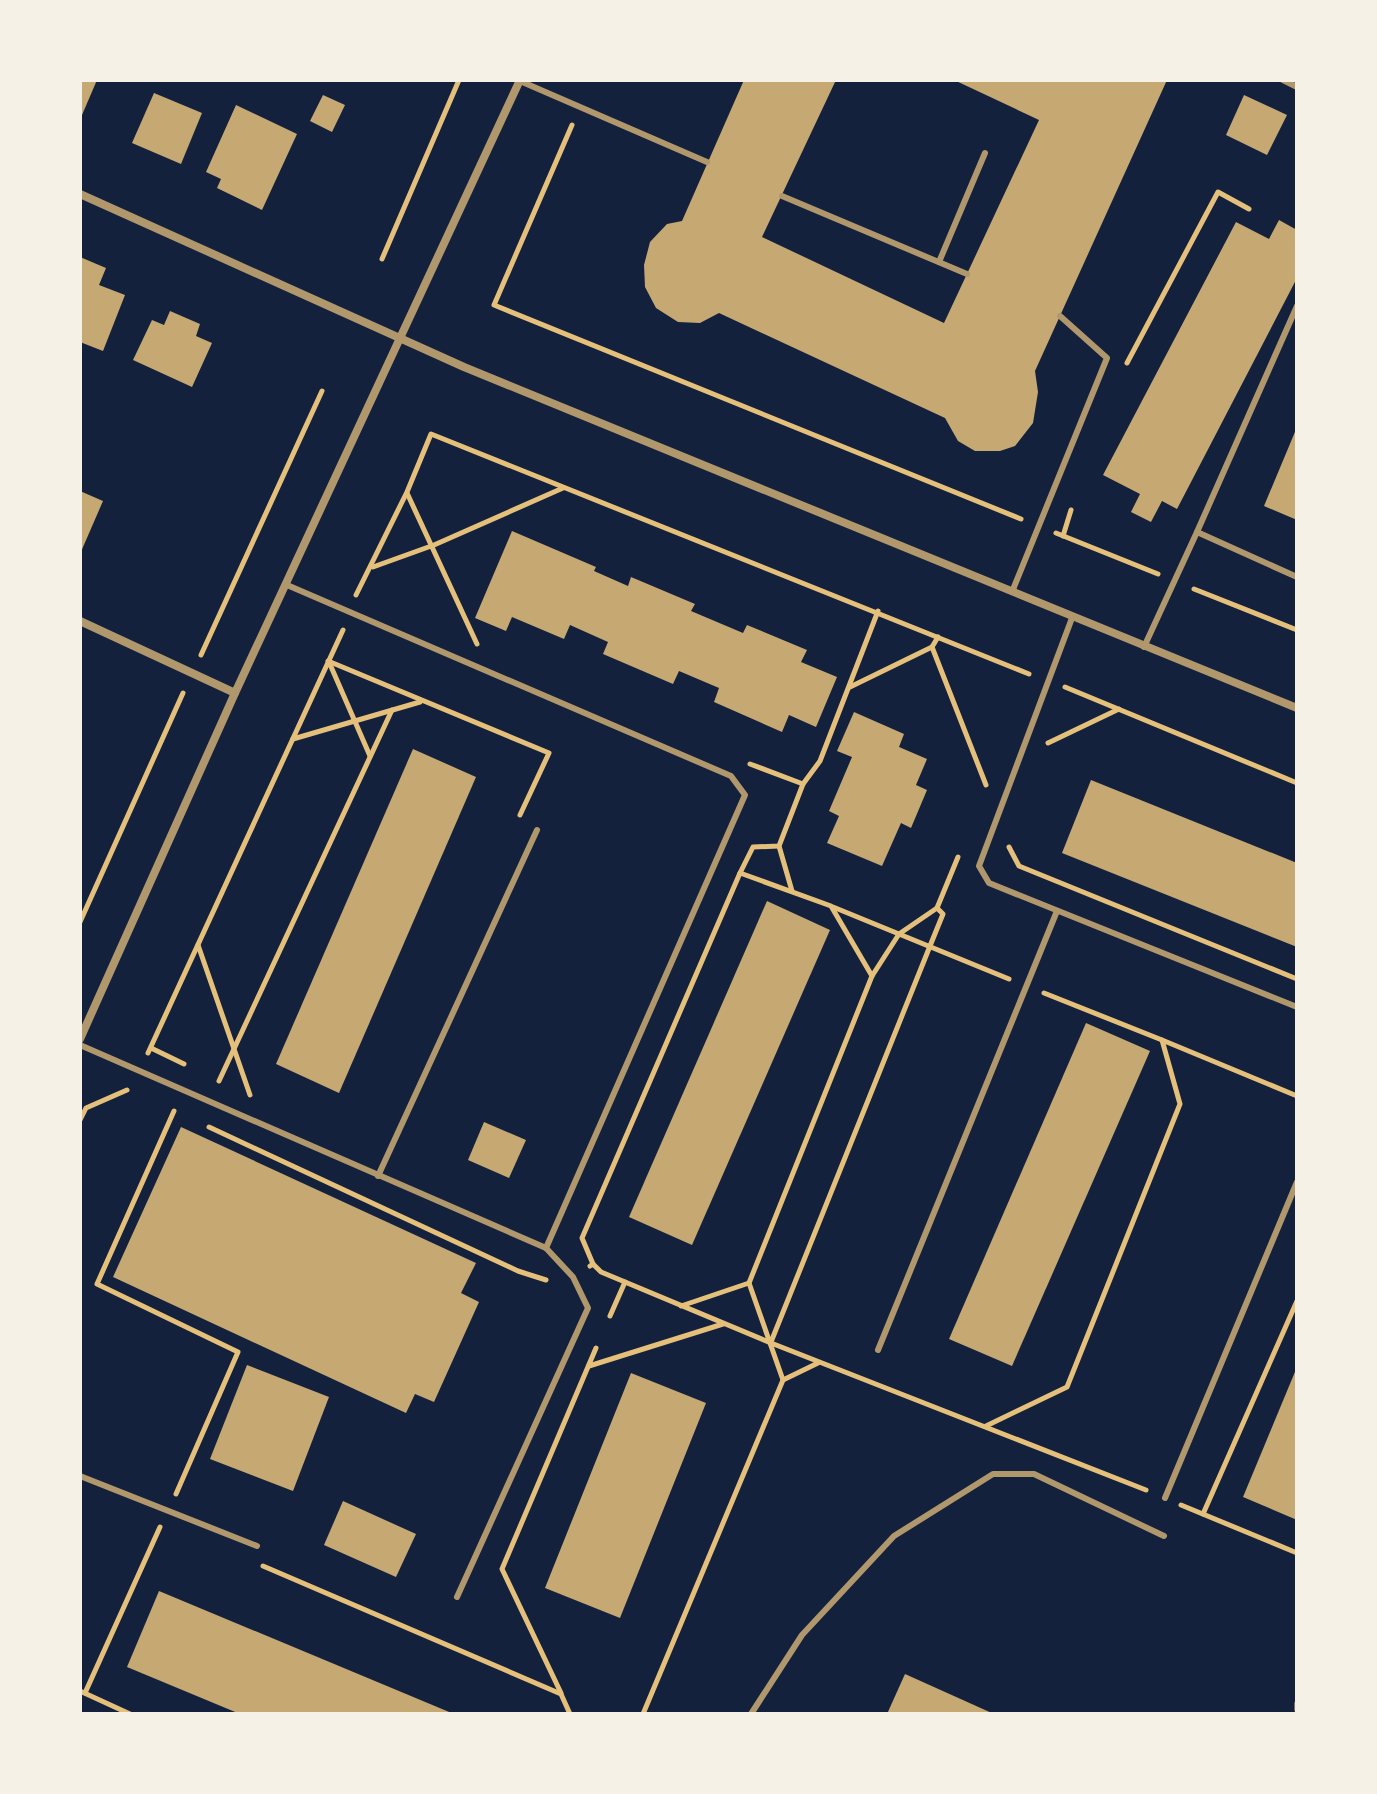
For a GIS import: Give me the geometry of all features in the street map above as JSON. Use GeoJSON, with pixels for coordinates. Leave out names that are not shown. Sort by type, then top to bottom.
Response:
{"type":"FeatureCollection","features":[{"type":"Feature","properties":{"kind":"street"},"geometry":{"type":"LineString","coordinates":[[80,1042],[235,693],[520,80]]}},
{"type":"Feature","properties":{"kind":"street"},"geometry":{"type":"LineString","coordinates":[[80,194],[401,339],[1072,618],[1297,708]]}},
{"type":"Feature","properties":{"kind":"street"},"geometry":{"type":"LineString","coordinates":[[80,621],[235,693]]}},
{"type":"Feature","properties":{"kind":"lane"},"geometry":{"type":"LineString","coordinates":[[520,80],[707,162]]}},
{"type":"Feature","properties":{"kind":"lane"},"geometry":{"type":"LineString","coordinates":[[1283,80],[1297,87]]}},
{"type":"Feature","properties":{"kind":"lane"},"geometry":{"type":"LineString","coordinates":[[939,262],[985,153]]}},
{"type":"Feature","properties":{"kind":"lane"},"geometry":{"type":"LineString","coordinates":[[782,196],[967,274]]}},
{"type":"Feature","properties":{"kind":"lane"},"geometry":{"type":"LineString","coordinates":[[1144,647],[1297,306]]}},
{"type":"Feature","properties":{"kind":"lane"},"geometry":{"type":"LineString","coordinates":[[1012,593],[1107,358],[1060,316]]}},
{"type":"Feature","properties":{"kind":"lane"},"geometry":{"type":"LineString","coordinates":[[1197,532],[1297,577]]}},
{"type":"Feature","properties":{"kind":"lane"},"geometry":{"type":"LineString","coordinates":[[287,585],[350,615],[731,776],[745,795],[546,1248]]}},
{"type":"Feature","properties":{"kind":"lane"},"geometry":{"type":"LineString","coordinates":[[1072,618],[979,866],[989,883],[1297,1007]]}},
{"type":"Feature","properties":{"kind":"lane"},"geometry":{"type":"LineString","coordinates":[[378,1176],[537,830]]}},
{"type":"Feature","properties":{"kind":"lane"},"geometry":{"type":"LineString","coordinates":[[878,1350],[1057,911]]}},
{"type":"Feature","properties":{"kind":"lane"},"geometry":{"type":"LineString","coordinates":[[80,1042],[546,1248],[573,1277],[588,1308],[457,1597]]}},
{"type":"Feature","properties":{"kind":"lane"},"geometry":{"type":"LineString","coordinates":[[1165,1498],[1297,1182]]}},
{"type":"Feature","properties":{"kind":"lane"},"geometry":{"type":"LineString","coordinates":[[751,1714],[802,1635],[894,1536],[993,1474],[1034,1474],[1164,1536]]}},
{"type":"Feature","properties":{"kind":"lane"},"geometry":{"type":"LineString","coordinates":[[80,1476],[257,1546]]}},
{"type":"Feature","properties":{"kind":"path"},"geometry":{"type":"LineString","coordinates":[[382,259],[459,80]]}},
{"type":"Feature","properties":{"kind":"path"},"geometry":{"type":"LineString","coordinates":[[579,108],[494,305],[1297,630]]}},
{"type":"Feature","properties":{"kind":"path"},"geometry":{"type":"LineString","coordinates":[[1122,374],[1218,192],[1249,209]]}},
{"type":"Feature","properties":{"kind":"path"},"geometry":{"type":"LineString","coordinates":[[80,1120],[83,1106],[124,1089],[140,1070],[431,434],[878,611],[1297,783]]}},
{"type":"Feature","properties":{"kind":"path"},"geometry":{"type":"LineString","coordinates":[[372,568],[434,545],[564,488]]}},
{"type":"Feature","properties":{"kind":"path"},"geometry":{"type":"LineString","coordinates":[[407,492],[434,545],[479,649]]}},
{"type":"Feature","properties":{"kind":"path"},"geometry":{"type":"LineString","coordinates":[[1063,536],[1072,506]]}},
{"type":"Feature","properties":{"kind":"path"},"geometry":{"type":"LineString","coordinates":[[803,784],[820,761],[878,611]]}},
{"type":"Feature","properties":{"kind":"path"},"geometry":{"type":"LineString","coordinates":[[848,688],[932,647],[938,637]]}},
{"type":"Feature","properties":{"kind":"path"},"geometry":{"type":"LineString","coordinates":[[932,647],[986,786]]}},
{"type":"Feature","properties":{"kind":"path"},"geometry":{"type":"LineString","coordinates":[[328,661],[549,753],[516,823]]}},
{"type":"Feature","properties":{"kind":"path"},"geometry":{"type":"LineString","coordinates":[[328,661],[370,757]]}},
{"type":"Feature","properties":{"kind":"path"},"geometry":{"type":"LineString","coordinates":[[1025,688],[1031,674]]}},
{"type":"Feature","properties":{"kind":"path"},"geometry":{"type":"LineString","coordinates":[[293,739],[421,701]]}},
{"type":"Feature","properties":{"kind":"path"},"geometry":{"type":"LineString","coordinates":[[1046,745],[1120,709]]}},
{"type":"Feature","properties":{"kind":"path"},"geometry":{"type":"LineString","coordinates":[[219,1081],[392,710]]}},
{"type":"Feature","properties":{"kind":"path"},"geometry":{"type":"LineString","coordinates":[[981,800],[992,772]]}},
{"type":"Feature","properties":{"kind":"path"},"geometry":{"type":"LineString","coordinates":[[1005,840],[1019,866],[1297,979]]}},
{"type":"Feature","properties":{"kind":"path"},"geometry":{"type":"LineString","coordinates":[[779,846],[792,891]]}},
{"type":"Feature","properties":{"kind":"path"},"geometry":{"type":"LineString","coordinates":[[783,1380],[749,1283],[872,976],[899,934],[937,908],[959,854]]}},
{"type":"Feature","properties":{"kind":"path"},"geometry":{"type":"LineString","coordinates":[[740,873],[582,1238],[593,1264],[601,1272],[771,1343],[1297,1553]]}},
{"type":"Feature","properties":{"kind":"path"},"geometry":{"type":"LineString","coordinates":[[831,906],[1297,1096]]}},
{"type":"Feature","properties":{"kind":"path"},"geometry":{"type":"LineString","coordinates":[[771,1343],[943,914],[937,908]]}},
{"type":"Feature","properties":{"kind":"path"},"geometry":{"type":"LineString","coordinates":[[198,944],[250,1095]]}},
{"type":"Feature","properties":{"kind":"path"},"geometry":{"type":"LineString","coordinates":[[985,1426],[1067,1387],[1180,1104],[1162,1040]]}},
{"type":"Feature","properties":{"kind":"path"},"geometry":{"type":"LineString","coordinates":[[151,1048],[192,1068]]}},
{"type":"Feature","properties":{"kind":"path"},"geometry":{"type":"LineString","coordinates":[[205,1074],[229,1086]]}},
{"type":"Feature","properties":{"kind":"path"},"geometry":{"type":"LineString","coordinates":[[124,1089],[135,1094]]}},
{"type":"Feature","properties":{"kind":"path"},"geometry":{"type":"LineString","coordinates":[[240,1090],[264,1102]]}},
{"type":"Feature","properties":{"kind":"path"},"geometry":{"type":"LineString","coordinates":[[160,1105],[188,1118]]}},
{"type":"Feature","properties":{"kind":"path"},"geometry":{"type":"LineString","coordinates":[[130,1714],[82,1692],[168,1511],[238,1352],[97,1284],[174,1111]]}},
{"type":"Feature","properties":{"kind":"path"},"geometry":{"type":"LineString","coordinates":[[203,1125],[518,1271],[559,1284],[593,1264]]}},
{"type":"Feature","properties":{"kind":"path"},"geometry":{"type":"LineString","coordinates":[[607,1324],[625,1282]]}},
{"type":"Feature","properties":{"kind":"path"},"geometry":{"type":"LineString","coordinates":[[681,1306],[749,1283]]}},
{"type":"Feature","properties":{"kind":"path"},"geometry":{"type":"LineString","coordinates":[[1203,1514],[1297,1301]]}},
{"type":"Feature","properties":{"kind":"path"},"geometry":{"type":"LineString","coordinates":[[589,1366],[724,1323]]}},
{"type":"Feature","properties":{"kind":"path"},"geometry":{"type":"LineString","coordinates":[[570,1714],[502,1569],[601,1338]]}},
{"type":"Feature","properties":{"kind":"path"},"geometry":{"type":"LineString","coordinates":[[643,1714],[783,1380],[819,1362]]}},
{"type":"Feature","properties":{"kind":"path"},"geometry":{"type":"LineString","coordinates":[[248,1560],[561,1694]]}},
{"type":"Feature","properties":{"kind":"path"},"geometry":{"type":"LineString","coordinates":[[1297,1703],[1297,1710]]}},
{"type":"Feature","properties":{"kind":"building"},"geometry":{"type":"Polygon","coordinates":[[[80,80],[97,80],[82,115],[80,114],[80,80]]]}},
{"type":"Feature","properties":{"kind":"building"},"geometry":{"type":"Polygon","coordinates":[[[744,80],[836,80],[762,237],[944,323],[1039,120],[954,80],[1167,80],[1035,371],[1038,392],[1033,423],[1015,446],[1000,451],[975,451],[958,441],[945,418],[719,313],[700,323],[678,322],[656,308],[645,287],[644,265],[650,242],[667,224],[682,221],[744,80]]]}},
{"type":"Feature","properties":{"kind":"building"},"geometry":{"type":"Polygon","coordinates":[[[154,93],[202,113],[181,164],[132,143],[154,93]]]}},
{"type":"Feature","properties":{"kind":"building"},"geometry":{"type":"Polygon","coordinates":[[[323,95],[345,105],[332,132],[310,121],[323,95]]]}},
{"type":"Feature","properties":{"kind":"building"},"geometry":{"type":"Polygon","coordinates":[[[1244,95],[1287,115],[1267,155],[1226,135],[1244,95]]]}},
{"type":"Feature","properties":{"kind":"building"},"geometry":{"type":"Polygon","coordinates":[[[236,105],[297,134],[262,210],[217,188],[221,179],[206,172],[236,105]]]}},
{"type":"Feature","properties":{"kind":"building"},"geometry":{"type":"Polygon","coordinates":[[[1279,220],[1297,230],[1297,278],[1177,509],[1162,501],[1151,522],[1131,512],[1140,494],[1103,475],[1236,222],[1269,239],[1279,220]]]}},
{"type":"Feature","properties":{"kind":"building"},"geometry":{"type":"Polygon","coordinates":[[[80,257],[106,268],[99,285],[125,295],[103,351],[80,342],[80,257]]]}},
{"type":"Feature","properties":{"kind":"building"},"geometry":{"type":"Polygon","coordinates":[[[170,311],[200,324],[196,336],[212,343],[192,387],[133,360],[152,320],[164,325],[170,311]]]}},
{"type":"Feature","properties":{"kind":"building"},"geometry":{"type":"Polygon","coordinates":[[[1297,427],[1297,520],[1264,506],[1297,427]]]}},
{"type":"Feature","properties":{"kind":"building"},"geometry":{"type":"Polygon","coordinates":[[[80,491],[103,501],[80,554],[80,491]]]}},
{"type":"Feature","properties":{"kind":"building"},"geometry":{"type":"Polygon","coordinates":[[[512,531],[596,567],[594,571],[628,586],[631,577],[695,604],[691,611],[743,633],[747,625],[807,650],[801,662],[837,677],[816,727],[789,715],[782,732],[714,702],[719,688],[679,671],[673,684],[603,654],[608,642],[570,625],[564,639],[512,617],[506,631],[475,618],[512,531]]]}},
{"type":"Feature","properties":{"kind":"building"},"geometry":{"type":"Polygon","coordinates":[[[854,712],[904,734],[899,747],[927,759],[916,785],[927,790],[911,828],[901,823],[882,866],[827,843],[839,816],[829,811],[852,757],[837,751],[854,712]]]}},
{"type":"Feature","properties":{"kind":"building"},"geometry":{"type":"Polygon","coordinates":[[[413,749],[476,777],[339,1093],[276,1064],[413,749]]]}},
{"type":"Feature","properties":{"kind":"building"},"geometry":{"type":"Polygon","coordinates":[[[1091,780],[1297,863],[1297,947],[1062,853],[1091,780]]]}},
{"type":"Feature","properties":{"kind":"building"},"geometry":{"type":"Polygon","coordinates":[[[767,901],[830,930],[692,1245],[629,1217],[767,901]]]}},
{"type":"Feature","properties":{"kind":"building"},"geometry":{"type":"Polygon","coordinates":[[[1086,1023],[1150,1051],[1012,1366],[949,1339],[1086,1023]]]}},
{"type":"Feature","properties":{"kind":"building"},"geometry":{"type":"Polygon","coordinates":[[[484,1122],[526,1140],[509,1178],[468,1160],[484,1122]]]}},
{"type":"Feature","properties":{"kind":"building"},"geometry":{"type":"Polygon","coordinates":[[[181,1127],[476,1263],[461,1293],[479,1302],[434,1402],[415,1394],[406,1413],[113,1277],[181,1127]]]}},
{"type":"Feature","properties":{"kind":"building"},"geometry":{"type":"Polygon","coordinates":[[[247,1365],[329,1397],[293,1491],[210,1459],[247,1365]]]}},
{"type":"Feature","properties":{"kind":"building"},"geometry":{"type":"Polygon","coordinates":[[[1297,1367],[1297,1520],[1243,1497],[1297,1367]]]}},
{"type":"Feature","properties":{"kind":"building"},"geometry":{"type":"Polygon","coordinates":[[[631,1373],[706,1403],[620,1618],[545,1588],[631,1373]]]}},
{"type":"Feature","properties":{"kind":"building"},"geometry":{"type":"Polygon","coordinates":[[[343,1501],[416,1534],[396,1577],[324,1545],[343,1501]]]}},
{"type":"Feature","properties":{"kind":"building"},"geometry":{"type":"Polygon","coordinates":[[[159,1591],[454,1714],[240,1714],[127,1667],[159,1591]]]}},
{"type":"Feature","properties":{"kind":"building"},"geometry":{"type":"Polygon","coordinates":[[[905,1674],[994,1714],[887,1714],[905,1674]]]}}]}
